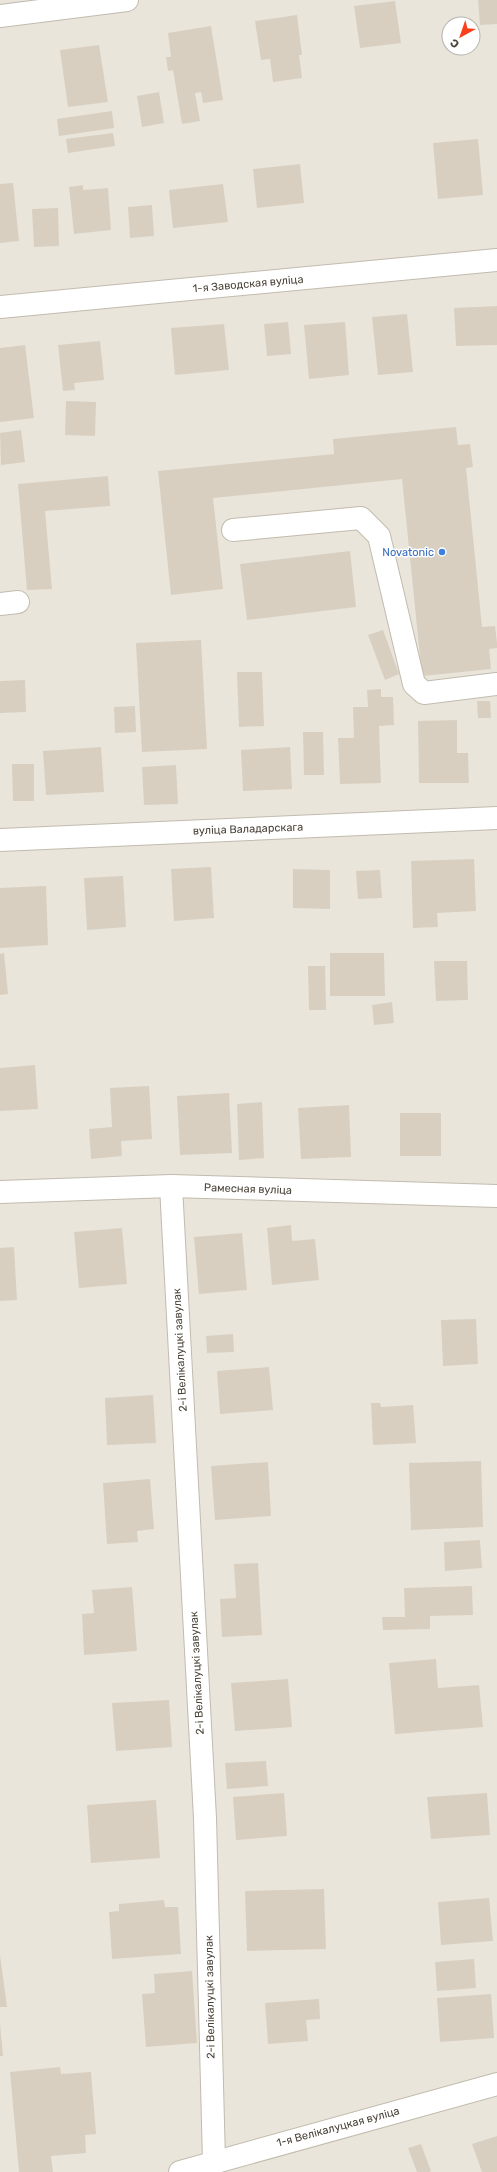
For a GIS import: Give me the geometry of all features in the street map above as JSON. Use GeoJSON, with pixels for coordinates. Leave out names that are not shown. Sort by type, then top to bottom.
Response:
{"type":"FeatureCollection","features":[{"type":"Feature","properties":{"kind":"street"},"geometry":{"type":"LineString","coordinates":[[0,16],[126,0]]}},
{"type":"Feature","properties":{"kind":"street","name":"1-я Заводская вуліца"},"geometry":{"type":"LineString","coordinates":[[0,307],[497,260]]}},
{"type":"Feature","properties":{"kind":"street"},"geometry":{"type":"LineString","coordinates":[[234,530],[362,518],[379,536],[414,684],[424,693],[497,684]]}},
{"type":"Feature","properties":{"kind":"street","name":"вуліца Валадарскага"},"geometry":{"type":"LineString","coordinates":[[0,840],[497,818]]}},
{"type":"Feature","properties":{"kind":"street","name":"Рамесная вуліца"},"geometry":{"type":"LineString","coordinates":[[0,1192],[171,1186],[497,1196]]}},
{"type":"Feature","properties":{"kind":"street","name":"2-і Велікалуцкі завулак"},"geometry":{"type":"LineString","coordinates":[[171,1186],[205,1818],[214,2161]]}},
{"type":"Feature","properties":{"kind":"street","name":"1-я Велікалуцкая вуліца"},"geometry":{"type":"LineString","coordinates":[[180,2172],[214,2161],[238,2164],[497,2084]]}},
{"type":"Feature","properties":{"kind":"shaded area"},"geometry":{"type":"Polygon","coordinates":[[[0,0],[497,0],[497,2172],[0,2172],[0,0]]]}},
{"type":"Feature","properties":{"kind":"building"},"geometry":{"type":"Polygon","coordinates":[[[478,0],[497,0],[497,24],[481,25],[481,16],[479,16],[478,0]]]}},
{"type":"Feature","properties":{"kind":"building"},"geometry":{"type":"Polygon","coordinates":[[[395,1],[401,43],[360,48],[354,6],[395,1]]]}},
{"type":"Feature","properties":{"kind":"building"},"geometry":{"type":"Polygon","coordinates":[[[297,15],[302,55],[299,55],[302,78],[273,82],[270,59],[261,60],[255,21],[297,15]]]}},
{"type":"Feature","properties":{"kind":"building"},"geometry":{"type":"Polygon","coordinates":[[[211,26],[223,100],[203,103],[201,92],[195,93],[200,121],[182,124],[173,70],[168,71],[166,57],[171,57],[168,33],[211,26]]]}},
{"type":"Feature","properties":{"kind":"building"},"geometry":{"type":"Polygon","coordinates":[[[99,45],[108,102],[68,107],[60,50],[99,45]]]}},
{"type":"Feature","properties":{"kind":"building"},"geometry":{"type":"Polygon","coordinates":[[[159,92],[164,123],[142,127],[137,96],[159,92]]]}},
{"type":"Feature","properties":{"kind":"building"},"geometry":{"type":"Polygon","coordinates":[[[112,111],[114,128],[59,136],[57,119],[112,111]]]}},
{"type":"Feature","properties":{"kind":"building"},"geometry":{"type":"Polygon","coordinates":[[[113,133],[115,146],[68,153],[66,139],[113,133]]]}},
{"type":"Feature","properties":{"kind":"building"},"geometry":{"type":"Polygon","coordinates":[[[478,139],[483,195],[438,199],[433,143],[478,139]]]}},
{"type":"Feature","properties":{"kind":"building"},"geometry":{"type":"Polygon","coordinates":[[[300,164],[304,203],[257,208],[253,169],[300,164]]]}},
{"type":"Feature","properties":{"kind":"building"},"geometry":{"type":"Polygon","coordinates":[[[13,183],[19,241],[0,243],[0,184],[13,183]]]}},
{"type":"Feature","properties":{"kind":"building"},"geometry":{"type":"Polygon","coordinates":[[[223,184],[228,222],[173,228],[169,190],[223,184]]]}},
{"type":"Feature","properties":{"kind":"building"},"geometry":{"type":"Polygon","coordinates":[[[83,185],[83,190],[108,188],[111,230],[74,234],[69,187],[83,185]]]}},
{"type":"Feature","properties":{"kind":"building"},"geometry":{"type":"Polygon","coordinates":[[[152,205],[154,236],[130,238],[128,207],[152,205]]]}},
{"type":"Feature","properties":{"kind":"building"},"geometry":{"type":"Polygon","coordinates":[[[58,208],[59,246],[34,247],[32,209],[58,208]]]}},
{"type":"Feature","properties":{"kind":"building"},"geometry":{"type":"Polygon","coordinates":[[[497,306],[497,345],[456,346],[454,308],[497,306]]]}},
{"type":"Feature","properties":{"kind":"building"},"geometry":{"type":"Polygon","coordinates":[[[407,314],[413,372],[378,375],[372,317],[407,314]]]}},
{"type":"Feature","properties":{"kind":"building"},"geometry":{"type":"Polygon","coordinates":[[[288,322],[291,354],[267,356],[264,324],[288,322]]]}},
{"type":"Feature","properties":{"kind":"building"},"geometry":{"type":"Polygon","coordinates":[[[345,322],[349,375],[309,379],[304,325],[345,322]]]}},
{"type":"Feature","properties":{"kind":"building"},"geometry":{"type":"Polygon","coordinates":[[[224,324],[229,370],[175,375],[171,328],[224,324]]]}},
{"type":"Feature","properties":{"kind":"building"},"geometry":{"type":"Polygon","coordinates":[[[100,341],[104,380],[74,383],[75,390],[63,391],[58,345],[100,341]]]}},
{"type":"Feature","properties":{"kind":"building"},"geometry":{"type":"Polygon","coordinates":[[[25,345],[34,418],[0,422],[0,348],[25,345]]]}},
{"type":"Feature","properties":{"kind":"building"},"geometry":{"type":"Polygon","coordinates":[[[66,401],[96,402],[95,436],[65,435],[66,401]]]}},
{"type":"Feature","properties":{"kind":"building"},"geometry":{"type":"Polygon","coordinates":[[[456,427],[458,445],[470,444],[473,467],[466,468],[482,627],[495,626],[497,643],[497,648],[489,649],[491,669],[422,676],[402,479],[213,498],[223,589],[171,595],[158,471],[334,454],[333,439],[456,427]]]}},
{"type":"Feature","properties":{"kind":"building"},"geometry":{"type":"Polygon","coordinates":[[[21,430],[25,462],[1,465],[0,433],[21,430]]]}},
{"type":"Feature","properties":{"kind":"building"},"geometry":{"type":"Polygon","coordinates":[[[108,476],[110,506],[45,511],[52,589],[27,590],[18,484],[108,476]]]}},
{"type":"Feature","properties":{"kind":"building"},"geometry":{"type":"Polygon","coordinates":[[[350,551],[356,607],[247,620],[240,564],[350,551]]]}},
{"type":"Feature","properties":{"kind":"building"},"geometry":{"type":"Polygon","coordinates":[[[383,630],[399,674],[385,680],[368,635],[383,630]]]}},
{"type":"Feature","properties":{"kind":"building"},"geometry":{"type":"Polygon","coordinates":[[[201,640],[207,749],[142,752],[136,643],[201,640]]]}},
{"type":"Feature","properties":{"kind":"building"},"geometry":{"type":"Polygon","coordinates":[[[237,672],[262,672],[264,726],[239,727],[237,672]]]}},
{"type":"Feature","properties":{"kind":"building"},"geometry":{"type":"Polygon","coordinates":[[[25,680],[26,712],[0,713],[0,681],[25,680]]]}},
{"type":"Feature","properties":{"kind":"building"},"geometry":{"type":"Polygon","coordinates":[[[381,689],[381,697],[393,697],[394,725],[379,726],[381,783],[340,784],[338,738],[354,738],[353,707],[368,707],[367,690],[381,689]]]}},
{"type":"Feature","properties":{"kind":"building"},"geometry":{"type":"Polygon","coordinates":[[[477,701],[490,701],[491,718],[478,718],[477,701]]]}},
{"type":"Feature","properties":{"kind":"building"},"geometry":{"type":"Polygon","coordinates":[[[135,706],[136,732],[115,733],[114,707],[135,706]]]}},
{"type":"Feature","properties":{"kind":"building"},"geometry":{"type":"Polygon","coordinates":[[[457,720],[457,753],[468,753],[469,783],[419,783],[418,721],[457,720]]]}},
{"type":"Feature","properties":{"kind":"building"},"geometry":{"type":"Polygon","coordinates":[[[303,732],[323,732],[324,775],[304,775],[303,732]]]}},
{"type":"Feature","properties":{"kind":"building"},"geometry":{"type":"Polygon","coordinates":[[[101,747],[104,792],[46,795],[43,751],[101,747]]]}},
{"type":"Feature","properties":{"kind":"building"},"geometry":{"type":"Polygon","coordinates":[[[290,747],[292,789],[243,791],[241,750],[290,747]]]}},
{"type":"Feature","properties":{"kind":"building"},"geometry":{"type":"Polygon","coordinates":[[[12,764],[34,764],[34,801],[13,801],[12,764]]]}},
{"type":"Feature","properties":{"kind":"building"},"geometry":{"type":"Polygon","coordinates":[[[176,765],[178,804],[144,805],[142,767],[176,765]]]}},
{"type":"Feature","properties":{"kind":"building"},"geometry":{"type":"Polygon","coordinates":[[[474,859],[476,911],[437,913],[438,927],[413,928],[411,861],[474,859]]]}},
{"type":"Feature","properties":{"kind":"building"},"geometry":{"type":"Polygon","coordinates":[[[211,867],[214,918],[174,921],[171,869],[211,867]]]}},
{"type":"Feature","properties":{"kind":"building"},"geometry":{"type":"Polygon","coordinates":[[[293,869],[330,870],[330,909],[293,908],[293,869]]]}},
{"type":"Feature","properties":{"kind":"building"},"geometry":{"type":"Polygon","coordinates":[[[380,870],[382,898],[358,899],[356,871],[380,870]]]}},
{"type":"Feature","properties":{"kind":"building"},"geometry":{"type":"Polygon","coordinates":[[[123,876],[126,927],[87,930],[84,878],[123,876]]]}},
{"type":"Feature","properties":{"kind":"building"},"geometry":{"type":"Polygon","coordinates":[[[46,886],[48,945],[0,948],[0,888],[46,886]]]}},
{"type":"Feature","properties":{"kind":"building"},"geometry":{"type":"Polygon","coordinates":[[[4,953],[8,994],[0,995],[0,954],[4,953]]]}},
{"type":"Feature","properties":{"kind":"building"},"geometry":{"type":"Polygon","coordinates":[[[330,953],[384,953],[385,996],[330,996],[330,953]]]}},
{"type":"Feature","properties":{"kind":"building"},"geometry":{"type":"Polygon","coordinates":[[[434,961],[467,961],[468,1000],[436,1001],[434,961]]]}},
{"type":"Feature","properties":{"kind":"building"},"geometry":{"type":"Polygon","coordinates":[[[308,966],[325,966],[326,1010],[309,1010],[308,966]]]}},
{"type":"Feature","properties":{"kind":"building"},"geometry":{"type":"Polygon","coordinates":[[[392,1002],[394,1023],[374,1025],[372,1005],[392,1002]]]}},
{"type":"Feature","properties":{"kind":"building"},"geometry":{"type":"Polygon","coordinates":[[[35,1065],[38,1109],[0,1111],[0,1068],[35,1065]]]}},
{"type":"Feature","properties":{"kind":"building"},"geometry":{"type":"Polygon","coordinates":[[[149,1086],[152,1139],[121,1141],[122,1156],[91,1159],[89,1129],[112,1127],[110,1088],[149,1086]]]}},
{"type":"Feature","properties":{"kind":"building"},"geometry":{"type":"Polygon","coordinates":[[[229,1093],[232,1153],[180,1155],[177,1096],[229,1093]]]}},
{"type":"Feature","properties":{"kind":"building"},"geometry":{"type":"Polygon","coordinates":[[[262,1102],[264,1158],[239,1160],[237,1104],[262,1102]]]}},
{"type":"Feature","properties":{"kind":"building"},"geometry":{"type":"Polygon","coordinates":[[[349,1105],[351,1157],[301,1159],[298,1108],[349,1105]]]}},
{"type":"Feature","properties":{"kind":"building"},"geometry":{"type":"Polygon","coordinates":[[[400,1113],[441,1113],[441,1156],[400,1156],[400,1113]]]}},
{"type":"Feature","properties":{"kind":"building"},"geometry":{"type":"Polygon","coordinates":[[[291,1225],[292,1241],[315,1239],[319,1280],[272,1285],[267,1228],[291,1225]]]}},
{"type":"Feature","properties":{"kind":"building"},"geometry":{"type":"Polygon","coordinates":[[[122,1228],[127,1284],[79,1288],[74,1232],[122,1228]]]}},
{"type":"Feature","properties":{"kind":"building"},"geometry":{"type":"Polygon","coordinates":[[[242,1233],[247,1290],[199,1294],[194,1237],[242,1233]]]}},
{"type":"Feature","properties":{"kind":"building"},"geometry":{"type":"Polygon","coordinates":[[[14,1247],[17,1300],[0,1301],[0,1248],[14,1247]]]}},
{"type":"Feature","properties":{"kind":"building"},"geometry":{"type":"Polygon","coordinates":[[[476,1319],[478,1364],[443,1366],[441,1320],[476,1319]]]}},
{"type":"Feature","properties":{"kind":"building"},"geometry":{"type":"Polygon","coordinates":[[[233,1334],[234,1352],[207,1353],[206,1336],[233,1334]]]}},
{"type":"Feature","properties":{"kind":"building"},"geometry":{"type":"Polygon","coordinates":[[[269,1367],[273,1410],[220,1414],[217,1371],[269,1367]]]}},
{"type":"Feature","properties":{"kind":"building"},"geometry":{"type":"Polygon","coordinates":[[[153,1395],[156,1443],[107,1445],[105,1398],[153,1395]]]}},
{"type":"Feature","properties":{"kind":"building"},"geometry":{"type":"Polygon","coordinates":[[[371,1403],[380,1403],[381,1407],[413,1405],[416,1443],[373,1445],[371,1403]]]}},
{"type":"Feature","properties":{"kind":"building"},"geometry":{"type":"Polygon","coordinates":[[[481,1461],[483,1527],[411,1530],[409,1463],[481,1461]]]}},
{"type":"Feature","properties":{"kind":"building"},"geometry":{"type":"Polygon","coordinates":[[[268,1462],[271,1516],[215,1520],[211,1466],[268,1462]]]}},
{"type":"Feature","properties":{"kind":"building"},"geometry":{"type":"Polygon","coordinates":[[[150,1479],[154,1529],[137,1531],[138,1542],[107,1544],[103,1483],[150,1479]]]}},
{"type":"Feature","properties":{"kind":"building"},"geometry":{"type":"Polygon","coordinates":[[[480,1540],[482,1568],[445,1571],[444,1542],[480,1540]]]}},
{"type":"Feature","properties":{"kind":"building"},"geometry":{"type":"Polygon","coordinates":[[[258,1563],[262,1635],[222,1637],[220,1599],[236,1598],[234,1564],[258,1563]]]}},
{"type":"Feature","properties":{"kind":"building"},"geometry":{"type":"Polygon","coordinates":[[[472,1586],[473,1615],[430,1616],[430,1629],[383,1630],[382,1617],[405,1617],[404,1588],[472,1586]]]}},
{"type":"Feature","properties":{"kind":"building"},"geometry":{"type":"Polygon","coordinates":[[[132,1587],[137,1651],[84,1655],[82,1614],[94,1613],[92,1590],[132,1587]]]}},
{"type":"Feature","properties":{"kind":"building"},"geometry":{"type":"Polygon","coordinates":[[[436,1659],[438,1688],[479,1685],[483,1727],[395,1734],[389,1663],[436,1659]]]}},
{"type":"Feature","properties":{"kind":"building"},"geometry":{"type":"Polygon","coordinates":[[[288,1679],[292,1727],[235,1731],[231,1683],[288,1679]]]}},
{"type":"Feature","properties":{"kind":"building"},"geometry":{"type":"Polygon","coordinates":[[[169,1700],[172,1747],[116,1751],[112,1703],[169,1700]]]}},
{"type":"Feature","properties":{"kind":"building"},"geometry":{"type":"Polygon","coordinates":[[[266,1761],[268,1786],[227,1789],[225,1763],[266,1761]]]}},
{"type":"Feature","properties":{"kind":"building"},"geometry":{"type":"Polygon","coordinates":[[[284,1793],[287,1836],[236,1840],[233,1797],[284,1793]]]}},
{"type":"Feature","properties":{"kind":"building"},"geometry":{"type":"Polygon","coordinates":[[[487,1793],[490,1835],[431,1839],[427,1797],[487,1793]]]}},
{"type":"Feature","properties":{"kind":"building"},"geometry":{"type":"Polygon","coordinates":[[[156,1800],[160,1858],[91,1863],[87,1805],[156,1800]]]}},
{"type":"Feature","properties":{"kind":"building"},"geometry":{"type":"Polygon","coordinates":[[[324,1889],[326,1949],[247,1951],[245,1891],[324,1889]]]}},
{"type":"Feature","properties":{"kind":"building"},"geometry":{"type":"Polygon","coordinates":[[[489,1898],[493,1941],[441,1945],[438,1902],[489,1898]]]}},
{"type":"Feature","properties":{"kind":"building"},"geometry":{"type":"Polygon","coordinates":[[[164,1900],[165,1907],[178,1907],[181,1954],[112,1959],[109,1912],[119,1911],[119,1904],[164,1900]]]}},
{"type":"Feature","properties":{"kind":"building"},"geometry":{"type":"Polygon","coordinates":[[[0,1955],[7,2007],[0,2007],[0,1955]]]}},
{"type":"Feature","properties":{"kind":"building"},"geometry":{"type":"Polygon","coordinates":[[[474,1959],[476,1988],[437,1991],[435,1962],[474,1959]]]}},
{"type":"Feature","properties":{"kind":"building"},"geometry":{"type":"Polygon","coordinates":[[[192,1971],[197,2043],[146,2047],[142,1994],[155,1993],[154,1974],[192,1971]]]}},
{"type":"Feature","properties":{"kind":"building"},"geometry":{"type":"Polygon","coordinates":[[[491,1994],[494,2038],[440,2042],[437,1998],[491,1994]]]}},
{"type":"Feature","properties":{"kind":"building"},"geometry":{"type":"Polygon","coordinates":[[[319,1999],[320,2019],[306,2020],[308,2041],[268,2044],[265,2003],[319,1999]]]}},
{"type":"Feature","properties":{"kind":"building"},"geometry":{"type":"Polygon","coordinates":[[[0,2024],[3,2056],[0,2056],[0,2024]]]}},
{"type":"Feature","properties":{"kind":"building"},"geometry":{"type":"Polygon","coordinates":[[[60,2067],[61,2074],[91,2072],[96,2134],[85,2135],[86,2153],[51,2156],[53,2172],[19,2172],[10,2072],[60,2067]]]}},
{"type":"Feature","properties":{"kind":"building"},"geometry":{"type":"Polygon","coordinates":[[[497,2136],[497,2172],[482,2172],[472,2144],[497,2136]]]}},
{"type":"Feature","properties":{"kind":"building"},"geometry":{"type":"Polygon","coordinates":[[[421,2144],[431,2171],[429,2172],[417,2172],[408,2148],[421,2144]]]}},
{"type":"Feature","properties":{"kind":"place","name":"Novatonic"},"geometry":{"type":"Point","coordinates":[442,552]}}]}
